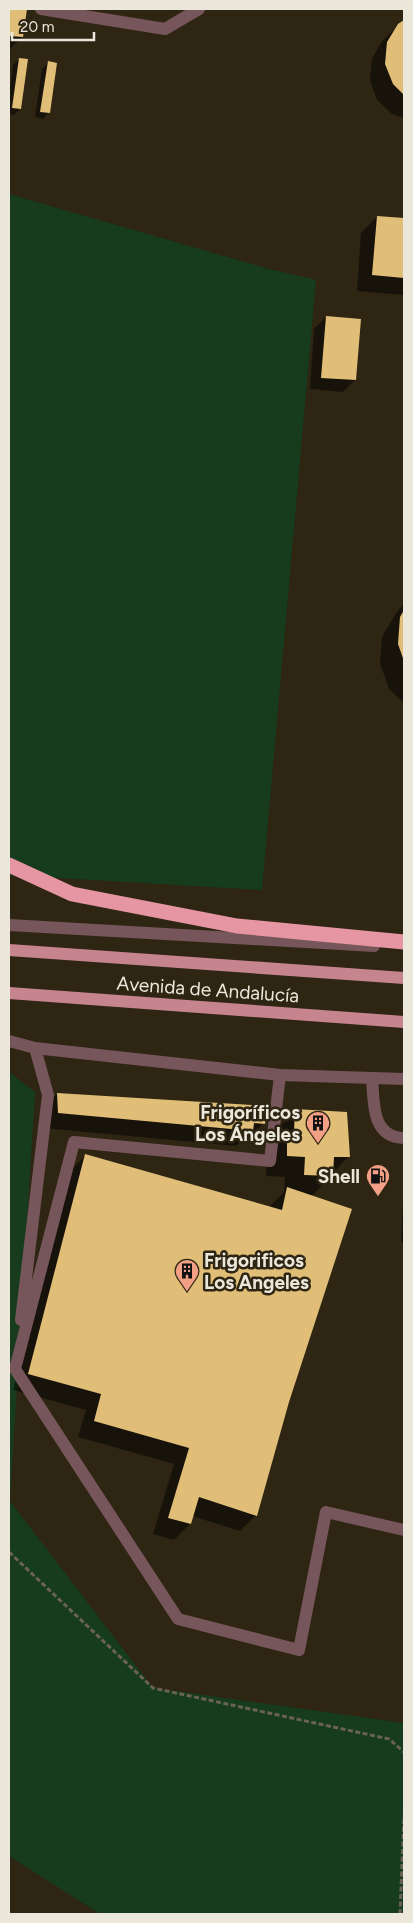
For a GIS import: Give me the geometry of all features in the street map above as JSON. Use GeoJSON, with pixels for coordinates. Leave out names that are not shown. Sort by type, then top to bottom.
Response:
{"type":"FeatureCollection","features":[{"type":"Feature","properties":{"kind":"highway"},"geometry":{"type":"LineString","coordinates":[[9,865],[72,894],[91,898],[236,926],[404,942]]}},
{"type":"Feature","properties":{"kind":"main road","name":"Avenida de Andalucía"},"geometry":{"type":"LineString","coordinates":[[9,950],[404,978]]}},
{"type":"Feature","properties":{"kind":"main road","name":"Avenida de Andalucía"},"geometry":{"type":"LineString","coordinates":[[9,993],[404,1022]]}},
{"type":"Feature","properties":{"kind":"street"},"geometry":{"type":"LineString","coordinates":[[41,9],[165,29],[198,9]]}},
{"type":"Feature","properties":{"kind":"street"},"geometry":{"type":"LineString","coordinates":[[9,925],[404,948]]}},
{"type":"Feature","properties":{"kind":"street"},"geometry":{"type":"LineString","coordinates":[[9,1041],[35,1048],[280,1075],[404,1079]]}},
{"type":"Feature","properties":{"kind":"street"},"geometry":{"type":"LineString","coordinates":[[35,1048],[48,1095],[15,1370],[178,1619],[299,1650],[326,1512],[404,1530]]}},
{"type":"Feature","properties":{"kind":"street"},"geometry":{"type":"LineString","coordinates":[[15,1370],[74,1142],[270,1161],[280,1075]]}},
{"type":"Feature","properties":{"kind":"street"},"geometry":{"type":"LineString","coordinates":[[372,1078],[376,1118],[385,1132],[398,1138],[404,1138]]}},
{"type":"Feature","properties":{"kind":"path"},"geometry":{"type":"LineString","coordinates":[[9,1552],[153,1688],[389,1739],[404,1752]]}},
{"type":"Feature","properties":{"kind":"path"},"geometry":{"type":"LineString","coordinates":[[400,1914],[404,1815]]}},
{"type":"Feature","properties":{"kind":"green space"},"geometry":{"type":"Polygon","coordinates":[[[9,194],[269,269],[316,280],[262,890],[9,875],[9,194]]]}},
{"type":"Feature","properties":{"kind":"green space"},"geometry":{"type":"Polygon","coordinates":[[[9,1072],[35,1092],[10,1501],[153,1688],[404,1723],[404,1914],[100,1914],[9,1856],[9,1072]]]}},
{"type":"Feature","properties":{"kind":"building"},"geometry":{"type":"Polygon","coordinates":[[[9,9],[27,9],[23,37],[9,36],[9,9]]]}},
{"type":"Feature","properties":{"kind":"building"},"geometry":{"type":"Polygon","coordinates":[[[404,20],[404,95],[393,84],[385,64],[387,42],[398,24],[404,20]]]}},
{"type":"Feature","properties":{"kind":"building"},"geometry":{"type":"Polygon","coordinates":[[[19,58],[28,59],[21,109],[12,108],[19,58]]]}},
{"type":"Feature","properties":{"kind":"building"},"geometry":{"type":"Polygon","coordinates":[[[48,61],[57,63],[50,113],[40,112],[48,61]]]}},
{"type":"Feature","properties":{"kind":"building"},"geometry":{"type":"Polygon","coordinates":[[[377,216],[404,218],[404,278],[372,275],[377,216]]]}},
{"type":"Feature","properties":{"kind":"building"},"geometry":{"type":"Polygon","coordinates":[[[326,316],[361,319],[356,380],[321,378],[326,316]]]}},
{"type":"Feature","properties":{"kind":"building"},"geometry":{"type":"Polygon","coordinates":[[[404,610],[404,661],[398,644],[400,617],[404,610]]]}},
{"type":"Feature","properties":{"kind":"building"},"geometry":{"type":"Polygon","coordinates":[[[57,1093],[267,1106],[265,1124],[254,1123],[253,1131],[58,1113],[57,1093]]]}},
{"type":"Feature","properties":{"kind":"building","name":"Frigoríficos Los Ángeles"},"geometry":{"type":"Polygon","coordinates":[[[295,1109],[347,1112],[350,1157],[334,1157],[333,1176],[304,1175],[305,1157],[287,1156],[287,1132],[294,1132],[295,1109]]]}},
{"type":"Feature","properties":{"kind":"building","name":"Frigorificos Los Angeles"},"geometry":{"type":"Polygon","coordinates":[[[85,1154],[282,1210],[287,1187],[352,1209],[289,1402],[257,1516],[199,1497],[191,1524],[168,1518],[189,1448],[94,1421],[101,1394],[28,1374],[85,1154]]]}},
{"type":"Feature","properties":{"kind":"place","name":"Frigoríficos Los Ángeles"},"geometry":{"type":"Point","coordinates":[318,1144]}},
{"type":"Feature","properties":{"kind":"place","name":"Shell"},"geometry":{"type":"Point","coordinates":[378,1197]}},
{"type":"Feature","properties":{"kind":"place","name":"Frigorificos Los Angeles"},"geometry":{"type":"Point","coordinates":[187,1292]}}]}
